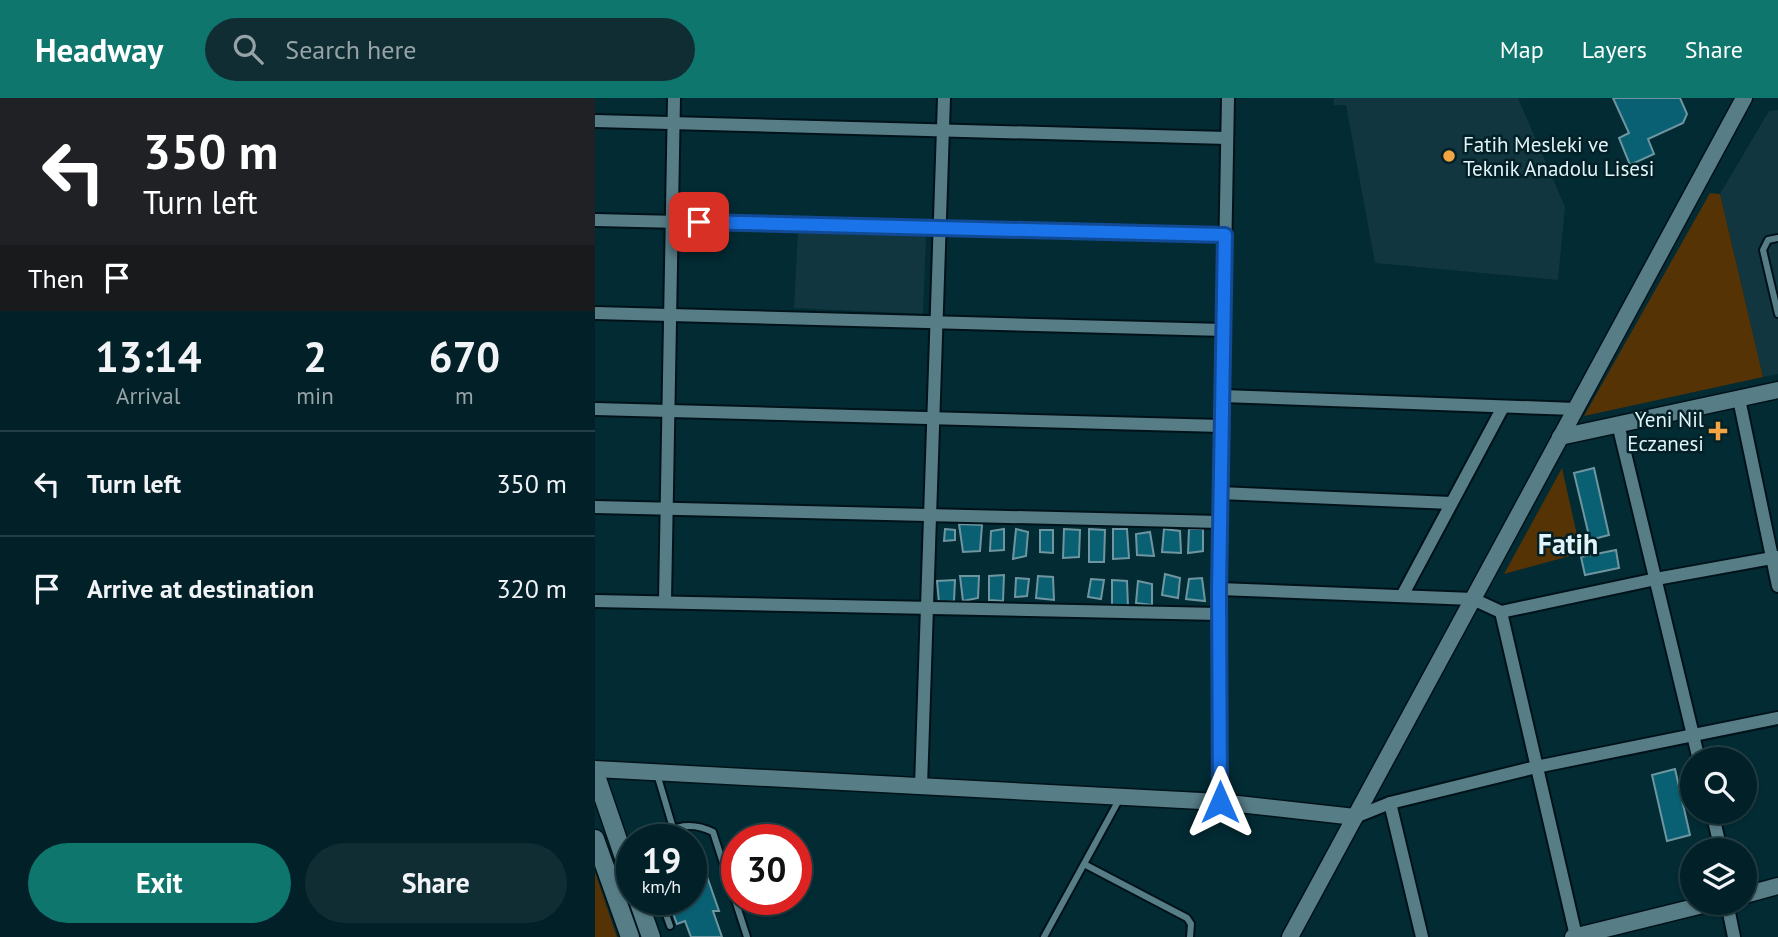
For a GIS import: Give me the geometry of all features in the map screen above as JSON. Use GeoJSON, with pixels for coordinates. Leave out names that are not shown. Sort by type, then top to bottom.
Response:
{"type":"FeatureCollection","features":[{"type":"Feature","properties":{"kind":"main road"},"geometry":{"type":"LineString","coordinates":[[595,771],[616,833]]}},
{"type":"Feature","properties":{"kind":"main road"},"geometry":{"type":"LineString","coordinates":[[595,839],[630,937]]}},
{"type":"Feature","properties":{"kind":"main road"},"geometry":{"type":"LineString","coordinates":[[643,915],[651,937]]}},
{"type":"Feature","properties":{"kind":"street"},"geometry":{"type":"LineString","coordinates":[[665,601],[674,98]]}},
{"type":"Feature","properties":{"kind":"street"},"geometry":{"type":"LineString","coordinates":[[921,786],[944,98]]}},
{"type":"Feature","properties":{"kind":"street"},"geometry":{"type":"LineString","coordinates":[[1220,802],[1220,493],[1228,98]]}},
{"type":"Feature","properties":{"kind":"street"},"geometry":{"type":"LineString","coordinates":[[1290,937],[1744,98]]}},
{"type":"Feature","properties":{"kind":"street"},"geometry":{"type":"LineString","coordinates":[[595,121],[1227,138]]}},
{"type":"Feature","properties":{"kind":"street"},"geometry":{"type":"LineString","coordinates":[[595,220],[1225,235]]}},
{"type":"Feature","properties":{"kind":"street"},"geometry":{"type":"LineString","coordinates":[[595,313],[1224,330]]}},
{"type":"Feature","properties":{"kind":"street"},"geometry":{"type":"LineString","coordinates":[[1560,437],[1778,390]]}},
{"type":"Feature","properties":{"kind":"street"},"geometry":{"type":"LineString","coordinates":[[1222,396],[1575,410]]}},
{"type":"Feature","properties":{"kind":"street"},"geometry":{"type":"LineString","coordinates":[[1739,399],[1775,558],[1778,586]]}},
{"type":"Feature","properties":{"kind":"street"},"geometry":{"type":"LineString","coordinates":[[1402,596],[1503,407]]}},
{"type":"Feature","properties":{"kind":"street"},"geometry":{"type":"LineString","coordinates":[[595,409],[1222,426]]}},
{"type":"Feature","properties":{"kind":"street"},"geometry":{"type":"LineString","coordinates":[[1619,424],[1696,747]]}},
{"type":"Feature","properties":{"kind":"street"},"geometry":{"type":"LineString","coordinates":[[1220,493],[1451,503]]}},
{"type":"Feature","properties":{"kind":"street"},"geometry":{"type":"LineString","coordinates":[[595,507],[1220,522]]}},
{"type":"Feature","properties":{"kind":"street"},"geometry":{"type":"LineString","coordinates":[[1219,589],[1473,599],[1501,612],[1656,579],[1775,558]]}},
{"type":"Feature","properties":{"kind":"street"},"geometry":{"type":"LineString","coordinates":[[595,601],[1219,614]]}},
{"type":"Feature","properties":{"kind":"street"},"geometry":{"type":"LineString","coordinates":[[1501,612],[1575,937],[1680,911]]}},
{"type":"Feature","properties":{"kind":"street"},"geometry":{"type":"LineString","coordinates":[[595,771],[1220,802],[1355,817],[1390,803],[1536,768],[1694,738],[1778,718]]}},
{"type":"Feature","properties":{"kind":"street"},"geometry":{"type":"LineString","coordinates":[[1390,803],[1422,937]]}},
{"type":"Feature","properties":{"kind":"street"},"geometry":{"type":"LineString","coordinates":[[1757,892],[1778,887]]}},
{"type":"Feature","properties":{"kind":"street"},"geometry":{"type":"LineString","coordinates":[[1729,915],[1734,937]]}},
{"type":"Feature","properties":{"kind":"lane"},"geometry":{"type":"LineString","coordinates":[[1778,238],[1768,240],[1763,250],[1778,314]]}},
{"type":"Feature","properties":{"kind":"lane"},"geometry":{"type":"LineString","coordinates":[[656,773],[672,824]]}},
{"type":"Feature","properties":{"kind":"lane"},"geometry":{"type":"LineString","coordinates":[[1044,937],[1121,797]]}},
{"type":"Feature","properties":{"kind":"lane"},"geometry":{"type":"LineString","coordinates":[[707,830],[713,832],[747,937]]}},
{"type":"Feature","properties":{"kind":"lane"},"geometry":{"type":"LineString","coordinates":[[1084,864],[1187,918],[1191,924],[1190,937]]}},
{"type":"Feature","properties":{"kind":"lane"},"geometry":{"type":"LineString","coordinates":[[666,915],[670,926]]}},
{"type":"Feature","properties":{"kind":"shaded area","name":"Fatih Mesleki ve Teknik Anadolu Lisesi"},"geometry":{"type":"Polygon","coordinates":[[[1334,98],[1518,98],[1565,207],[1558,280],[1375,263],[1346,105],[1334,105],[1334,98]]]}},
{"type":"Feature","properties":{"kind":"shaded area"},"geometry":{"type":"Polygon","coordinates":[[[1778,110],[1778,374],[1763,377],[1720,194],[1769,111],[1778,110]]]}},
{"type":"Feature","properties":{"kind":"shaded area"},"geometry":{"type":"Polygon","coordinates":[[[1710,193],[1720,194],[1763,377],[1584,416],[1710,193]]]}},
{"type":"Feature","properties":{"kind":"shaded area"},"geometry":{"type":"Polygon","coordinates":[[[798,231],[926,236],[923,314],[794,308],[798,231]]]}},
{"type":"Feature","properties":{"kind":"shaded area"},"geometry":{"type":"Polygon","coordinates":[[[1562,468],[1581,553],[1504,574],[1562,468]]]}},
{"type":"Feature","properties":{"kind":"shaded area"},"geometry":{"type":"Polygon","coordinates":[[[595,872],[617,937],[595,937],[595,872]]]}},
{"type":"Feature","properties":{"kind":"building"},"geometry":{"type":"Polygon","coordinates":[[[1613,98],[1680,98],[1687,114],[1683,123],[1648,139],[1654,154],[1630,165],[1619,138],[1629,133],[1613,98]]]}},
{"type":"Feature","properties":{"kind":"building"},"geometry":{"type":"Polygon","coordinates":[[[1594,468],[1609,535],[1590,540],[1574,473],[1594,468]]]}},
{"type":"Feature","properties":{"kind":"building"},"geometry":{"type":"Polygon","coordinates":[[[959,524],[982,525],[980,551],[963,552],[959,524]]]}},
{"type":"Feature","properties":{"kind":"building"},"geometry":{"type":"Polygon","coordinates":[[[945,529],[955,530],[955,540],[944,541],[945,529]]]}},
{"type":"Feature","properties":{"kind":"building"},"geometry":{"type":"Polygon","coordinates":[[[1004,529],[1004,550],[990,551],[991,531],[1004,529]]]}},
{"type":"Feature","properties":{"kind":"building"},"geometry":{"type":"Polygon","coordinates":[[[1016,529],[1028,532],[1026,556],[1013,559],[1016,529]]]}},
{"type":"Feature","properties":{"kind":"building"},"geometry":{"type":"Polygon","coordinates":[[[1064,529],[1080,530],[1079,557],[1063,558],[1064,529]]]}},
{"type":"Feature","properties":{"kind":"building"},"geometry":{"type":"Polygon","coordinates":[[[1089,529],[1105,530],[1104,562],[1089,562],[1089,529]]]}},
{"type":"Feature","properties":{"kind":"building"},"geometry":{"type":"Polygon","coordinates":[[[1113,529],[1127,529],[1129,558],[1113,559],[1113,529]]]}},
{"type":"Feature","properties":{"kind":"building"},"geometry":{"type":"Polygon","coordinates":[[[1164,529],[1180,531],[1181,553],[1162,552],[1164,529]]]}},
{"type":"Feature","properties":{"kind":"building"},"geometry":{"type":"Polygon","coordinates":[[[1189,529],[1203,529],[1203,551],[1188,553],[1189,529]]]}},
{"type":"Feature","properties":{"kind":"building"},"geometry":{"type":"Polygon","coordinates":[[[1040,530],[1053,530],[1053,553],[1040,552],[1040,530]]]}},
{"type":"Feature","properties":{"kind":"building"},"geometry":{"type":"Polygon","coordinates":[[[1150,532],[1154,556],[1137,555],[1136,534],[1150,532]]]}},
{"type":"Feature","properties":{"kind":"building"},"geometry":{"type":"Polygon","coordinates":[[[1616,550],[1619,568],[1585,575],[1581,557],[1616,550]]]}},
{"type":"Feature","properties":{"kind":"building"},"geometry":{"type":"Polygon","coordinates":[[[1165,574],[1180,578],[1178,598],[1162,595],[1165,574]]]}},
{"type":"Feature","properties":{"kind":"building"},"geometry":{"type":"Polygon","coordinates":[[[1004,575],[1003,601],[989,600],[989,576],[1004,575]]]}},
{"type":"Feature","properties":{"kind":"building"},"geometry":{"type":"Polygon","coordinates":[[[960,576],[979,576],[978,598],[963,601],[960,576]]]}},
{"type":"Feature","properties":{"kind":"building"},"geometry":{"type":"Polygon","coordinates":[[[1038,576],[1053,577],[1054,600],[1036,598],[1038,576]]]}},
{"type":"Feature","properties":{"kind":"building"},"geometry":{"type":"Polygon","coordinates":[[[1016,578],[1029,579],[1027,596],[1015,597],[1016,578]]]}},
{"type":"Feature","properties":{"kind":"building"},"geometry":{"type":"Polygon","coordinates":[[[1202,578],[1205,601],[1186,599],[1189,579],[1202,578]]]}},
{"type":"Feature","properties":{"kind":"building"},"geometry":{"type":"Polygon","coordinates":[[[1091,579],[1104,580],[1101,599],[1088,597],[1091,579]]]}},
{"type":"Feature","properties":{"kind":"building"},"geometry":{"type":"Polygon","coordinates":[[[955,580],[954,601],[939,603],[937,581],[955,580]]]}},
{"type":"Feature","properties":{"kind":"building"},"geometry":{"type":"Polygon","coordinates":[[[1112,580],[1127,581],[1128,607],[1112,606],[1112,580]]]}},
{"type":"Feature","properties":{"kind":"building"},"geometry":{"type":"Polygon","coordinates":[[[1138,581],[1152,584],[1152,605],[1136,603],[1138,581]]]}},
{"type":"Feature","properties":{"kind":"building"},"geometry":{"type":"Polygon","coordinates":[[[1675,769],[1680,791],[1680,824],[1688,824],[1690,835],[1667,841],[1652,775],[1675,769]]]}},
{"type":"Feature","properties":{"kind":"building"},"geometry":{"type":"Polygon","coordinates":[[[707,876],[719,911],[713,911],[722,937],[691,937],[685,921],[677,924],[674,915],[707,915],[707,876]]]}},
{"type":"Feature","properties":{"kind":"place","name":"Fatih Mesleki ve Teknik Anadolu Lisesi"},"geometry":{"type":"Point","coordinates":[1449,156]}},
{"type":"Feature","properties":{"kind":"place","name":"Yeni Nil Eczanesi"},"geometry":{"type":"Point","coordinates":[1718,431]}},
{"type":"Feature","properties":{"kind":"district","name":"Fatih"},"geometry":{"type":"Point","coordinates":[1568,543]}},
{"type":"Feature","properties":{"kind":"route"},"geometry":{"type":"LineString","coordinates":[[699,222],[1225,235],[1219,589],[1220,802]]}}]}
